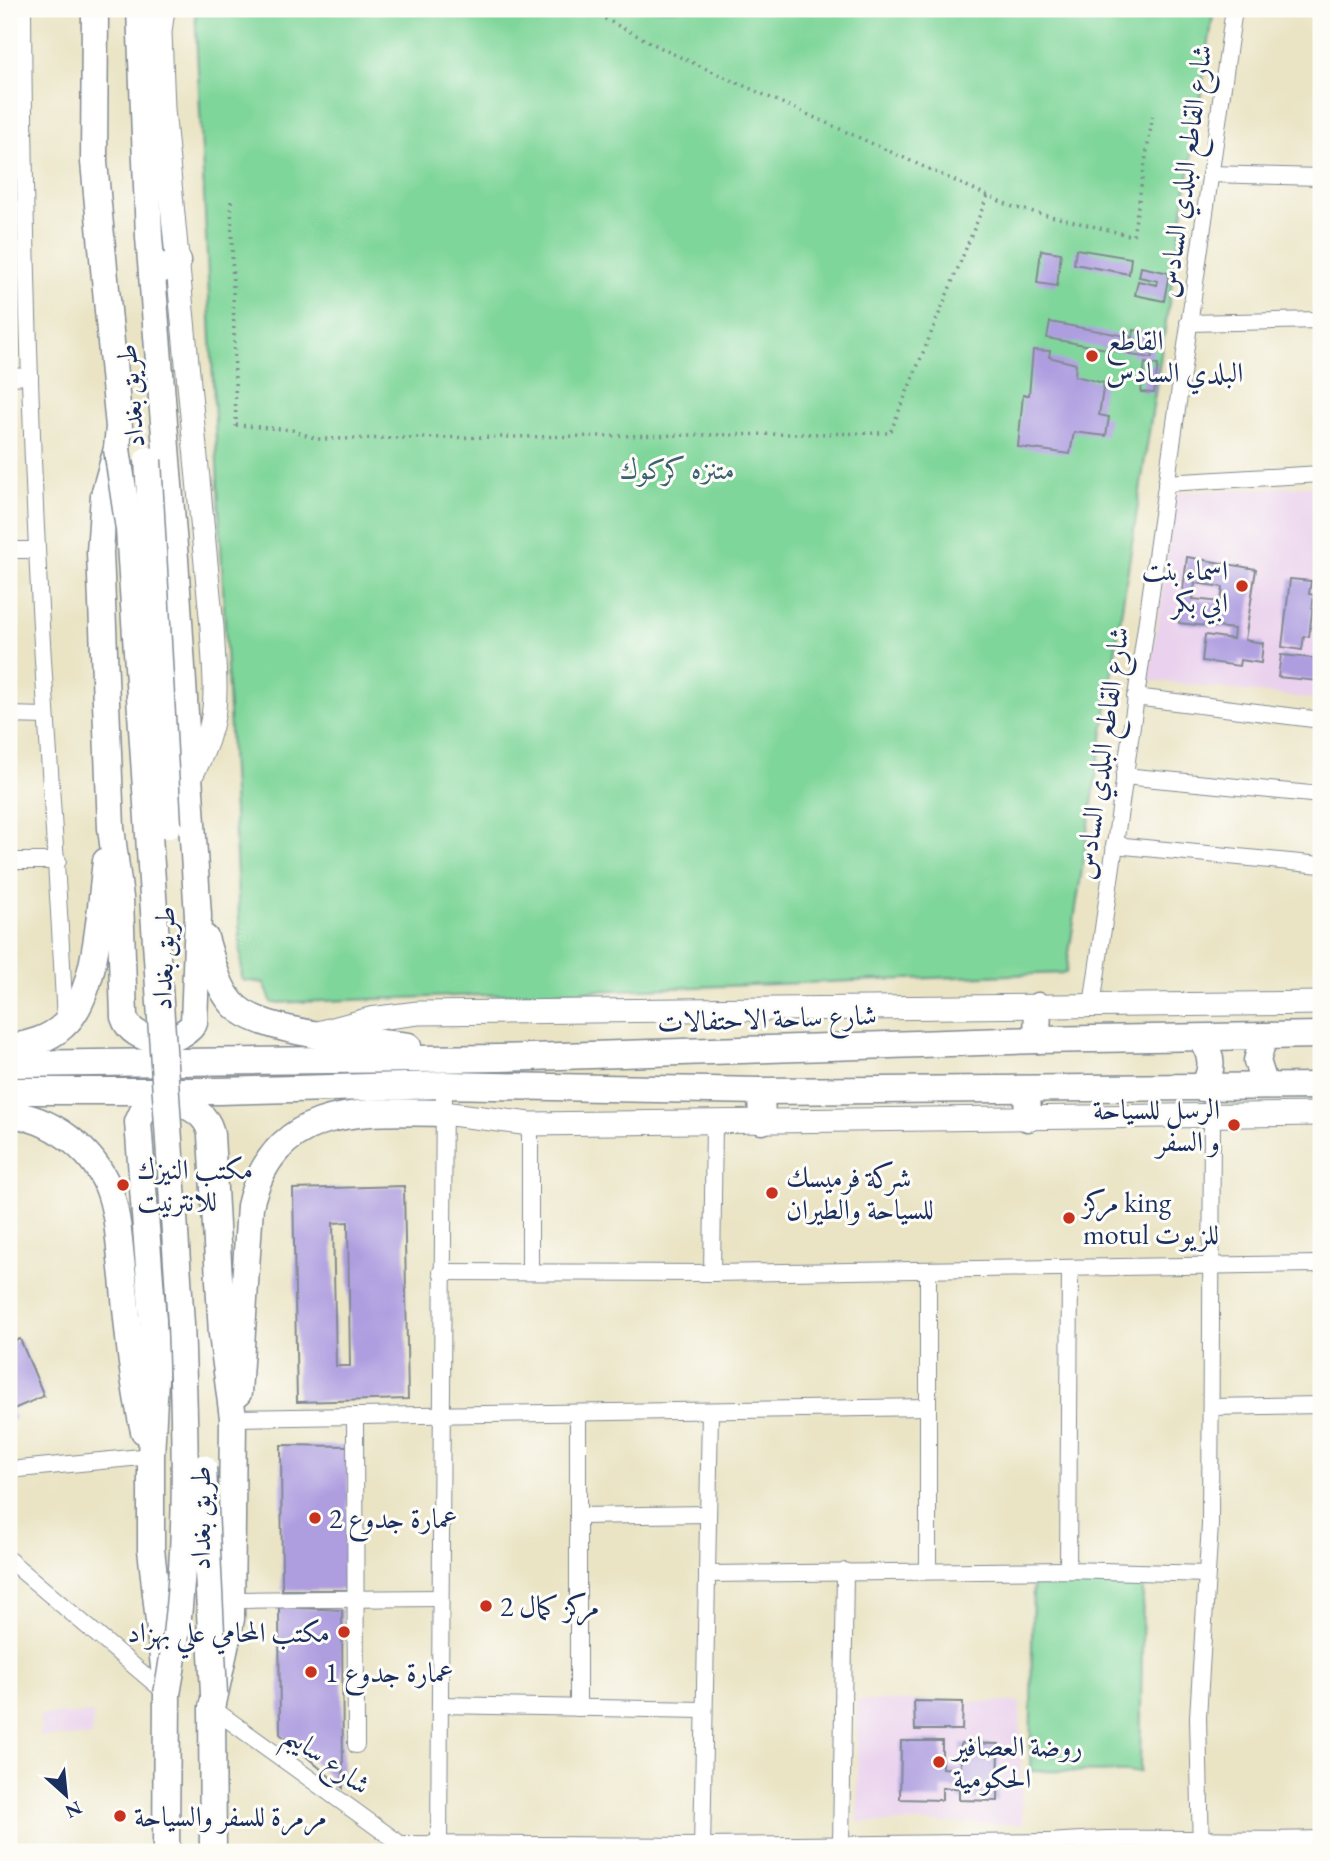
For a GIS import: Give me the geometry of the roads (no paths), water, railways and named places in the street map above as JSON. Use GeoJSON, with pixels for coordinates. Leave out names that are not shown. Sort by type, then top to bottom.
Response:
{"type":"FeatureCollection","features":[{"type":"Feature","properties":{"kind":"main road","name":"طريق بغداد"},"geometry":{"type":"LineString","coordinates":[[95,9],[94,162],[119,427],[117,449],[104,495],[100,552],[111,828],[120,898],[124,1017],[131,1031],[145,1038],[178,1036],[194,1023],[198,916],[152,274],[140,9]]}},
{"type":"Feature","properties":{"kind":"main road"},"geometry":{"type":"LineString","coordinates":[[163,9],[160,32],[163,109],[212,627],[216,705],[206,747],[190,778]]}},
{"type":"Feature","properties":{"kind":"main road"},"geometry":{"type":"LineString","coordinates":[[152,274],[178,261]]}},
{"type":"Feature","properties":{"kind":"main road"},"geometry":{"type":"LineString","coordinates":[[160,376],[151,417],[148,460],[194,1241],[213,1701]]}},
{"type":"Feature","properties":{"kind":"main road"},"geometry":{"type":"LineString","coordinates":[[117,449],[129,529],[181,1310],[186,1516],[180,1621],[167,1694]]}},
{"type":"Feature","properties":{"kind":"main road"},"geometry":{"type":"LineString","coordinates":[[9,1048],[41,1040],[65,1025],[77,1008],[88,977],[111,828]]}},
{"type":"Feature","properties":{"kind":"main road"},"geometry":{"type":"LineString","coordinates":[[198,916],[218,979],[232,1004],[242,1013],[257,1020],[318,1033],[500,1058]]}},
{"type":"Feature","properties":{"kind":"main road"},"geometry":{"type":"LineString","coordinates":[[318,1033],[370,1019],[418,1013],[1321,1003]]}},
{"type":"Feature","properties":{"kind":"main road"},"geometry":{"type":"LineString","coordinates":[[1037,1040],[1038,1006]]}},
{"type":"Feature","properties":{"kind":"main road","name":"شارع ساحة الاحتفالات"},"geometry":{"type":"LineString","coordinates":[[9,1064],[500,1058],[1037,1040],[1321,1035]]}},
{"type":"Feature","properties":{"kind":"main road"},"geometry":{"type":"LineString","coordinates":[[1264,1036],[1257,1061],[1265,1086]]}},
{"type":"Feature","properties":{"kind":"main road"},"geometry":{"type":"LineString","coordinates":[[1201,1038],[1209,1049],[1212,1063],[1209,1077],[1202,1088]]}},
{"type":"Feature","properties":{"kind":"main road"},"geometry":{"type":"LineString","coordinates":[[9,1091],[219,1091],[444,1085],[761,1091],[1027,1091],[1321,1086]]}},
{"type":"Feature","properties":{"kind":"main road"},"geometry":{"type":"LineString","coordinates":[[761,1091],[762,1121]]}},
{"type":"Feature","properties":{"kind":"main road"},"geometry":{"type":"LineString","coordinates":[[1027,1091],[1028,1118]]}},
{"type":"Feature","properties":{"kind":"main road","name":"طريق بغداد"},"geometry":{"type":"LineString","coordinates":[[166,1852],[167,1694],[151,1549],[151,1456],[156,1360],[138,1122],[144,1109],[150,1105],[192,1107],[206,1118],[210,1126],[222,1334],[233,1418],[231,1600],[227,1647],[213,1701],[213,1852]]}},
{"type":"Feature","properties":{"kind":"main road"},"geometry":{"type":"LineString","coordinates":[[233,1418],[243,1357],[250,1206],[256,1182],[267,1163],[300,1131],[323,1119],[375,1111],[443,1113],[530,1124],[1321,1114]]}},
{"type":"Feature","properties":{"kind":"main road"},"geometry":{"type":"LineString","coordinates":[[9,1114],[43,1122],[61,1132],[95,1165],[107,1185],[117,1228],[133,1376],[151,1456]]}},
{"type":"Feature","properties":{"kind":"street","name":"شارع القاطع البلدي السادس"},"geometry":{"type":"LineString","coordinates":[[1091,1006],[1234,9]]}},
{"type":"Feature","properties":{"kind":"street"},"geometry":{"type":"LineString","coordinates":[[18,10],[37,550],[46,716],[58,861],[65,1025]]}},
{"type":"Feature","properties":{"kind":"street"},"geometry":{"type":"LineString","coordinates":[[1209,174],[1321,177]]}},
{"type":"Feature","properties":{"kind":"street"},"geometry":{"type":"LineString","coordinates":[[9,187],[26,187]]}},
{"type":"Feature","properties":{"kind":"street"},"geometry":{"type":"LineString","coordinates":[[1188,323],[1321,320]]}},
{"type":"Feature","properties":{"kind":"street"},"geometry":{"type":"LineString","coordinates":[[9,377],[30,376]]}},
{"type":"Feature","properties":{"kind":"street"},"geometry":{"type":"LineString","coordinates":[[1166,483],[1321,474]]}},
{"type":"Feature","properties":{"kind":"street"},"geometry":{"type":"LineString","coordinates":[[9,550],[37,550]]}},
{"type":"Feature","properties":{"kind":"street"},"geometry":{"type":"LineString","coordinates":[[1135,697],[1321,720]]}},
{"type":"Feature","properties":{"kind":"street"},"geometry":{"type":"LineString","coordinates":[[9,715],[46,716]]}},
{"type":"Feature","properties":{"kind":"street"},"geometry":{"type":"LineString","coordinates":[[1124,776],[1321,795]]}},
{"type":"Feature","properties":{"kind":"street"},"geometry":{"type":"LineString","coordinates":[[1114,845],[1321,865]]}},
{"type":"Feature","properties":{"kind":"street"},"geometry":{"type":"LineString","coordinates":[[9,862],[58,861]]}},
{"type":"Feature","properties":{"kind":"street"},"geometry":{"type":"LineString","coordinates":[[439,1844],[444,1085]]}},
{"type":"Feature","properties":{"kind":"street"},"geometry":{"type":"LineString","coordinates":[[1200,1846],[1198,1717],[1207,1574],[1211,1407],[1212,1115]]}},
{"type":"Feature","properties":{"kind":"street"},"geometry":{"type":"LineString","coordinates":[[712,1273],[714,1122]]}},
{"type":"Feature","properties":{"kind":"street"},"geometry":{"type":"LineString","coordinates":[[530,1124],[530,1272]]}},
{"type":"Feature","properties":{"kind":"street"},"geometry":{"type":"LineString","coordinates":[[441,1272],[712,1273],[1070,1268],[1212,1263],[1321,1264]]}},
{"type":"Feature","properties":{"kind":"street"},"geometry":{"type":"LineString","coordinates":[[1068,1570],[1070,1268]]}},
{"type":"Feature","properties":{"kind":"street"},"geometry":{"type":"LineString","coordinates":[[928,1270],[928,1571]]}},
{"type":"Feature","properties":{"kind":"street"},"geometry":{"type":"LineString","coordinates":[[1211,1407],[1321,1405]]}},
{"type":"Feature","properties":{"kind":"street"},"geometry":{"type":"LineString","coordinates":[[233,1418],[928,1407]]}},
{"type":"Feature","properties":{"kind":"street"},"geometry":{"type":"LineString","coordinates":[[702,1849],[710,1411]]}},
{"type":"Feature","properties":{"kind":"street"},"geometry":{"type":"LineString","coordinates":[[578,1413],[578,1708]]}},
{"type":"Feature","properties":{"kind":"street"},"geometry":{"type":"LineString","coordinates":[[355,1416],[356,1745]]}},
{"type":"Feature","properties":{"kind":"street"},"geometry":{"type":"LineString","coordinates":[[9,1470],[151,1456]]}},
{"type":"Feature","properties":{"kind":"street"},"geometry":{"type":"LineString","coordinates":[[579,1516],[708,1514]]}},
{"type":"Feature","properties":{"kind":"street"},"geometry":{"type":"LineString","coordinates":[[9,1560],[167,1694]]}},
{"type":"Feature","properties":{"kind":"street"},"geometry":{"type":"LineString","coordinates":[[707,1574],[1068,1570],[1207,1574]]}},
{"type":"Feature","properties":{"kind":"street"},"geometry":{"type":"LineString","coordinates":[[845,1571],[849,1847]]}},
{"type":"Feature","properties":{"kind":"street"},"geometry":{"type":"LineString","coordinates":[[231,1600],[440,1598]]}},
{"type":"Feature","properties":{"kind":"street","name":"شارع سايبم"},"geometry":{"type":"LineString","coordinates":[[213,1701],[407,1848]]}},
{"type":"Feature","properties":{"kind":"street"},"geometry":{"type":"LineString","coordinates":[[440,1705],[704,1710]]}},
{"type":"Feature","properties":{"kind":"street"},"geometry":{"type":"LineString","coordinates":[[407,1848],[439,1844],[702,1849],[1050,1847],[1132,1837],[1200,1846],[1265,1846],[1321,1839]]}},
{"type":"Feature","properties":{"kind":"place","name":"القاطع البلدي السادس"},"geometry":{"type":"Point","coordinates":[1092,356]}},
{"type":"Feature","properties":{"kind":"place","name":"اسماء بنت ابي بكر"},"geometry":{"type":"Point","coordinates":[1242,586]}},
{"type":"Feature","properties":{"kind":"place","name":"الرسل للسياحة و السفر"},"geometry":{"type":"Point","coordinates":[1234,1125]}},
{"type":"Feature","properties":{"kind":"place","name":"مكتب النيزك للانترنيت"},"geometry":{"type":"Point","coordinates":[123,1185]}},
{"type":"Feature","properties":{"kind":"place","name":"شركة فرميسك للسياحة والطيران"},"geometry":{"type":"Point","coordinates":[772,1193]}},
{"type":"Feature","properties":{"kind":"place","name":"مركز king motul للزيوت"},"geometry":{"type":"Point","coordinates":[1069,1218]}},
{"type":"Feature","properties":{"kind":"place","name":"عمارة جدوع 2"},"geometry":{"type":"Point","coordinates":[315,1518]}},
{"type":"Feature","properties":{"kind":"place","name":"مركز كمال 2"},"geometry":{"type":"Point","coordinates":[486,1606]}},
{"type":"Feature","properties":{"kind":"place","name":"مكتب المحامي علي بهزاد"},"geometry":{"type":"Point","coordinates":[344,1632]}},
{"type":"Feature","properties":{"kind":"place","name":"عمارة جدوع 1"},"geometry":{"type":"Point","coordinates":[311,1672]}},
{"type":"Feature","properties":{"kind":"place","name":"روضة العصافير الحكومية"},"geometry":{"type":"Point","coordinates":[939,1762]}},
{"type":"Feature","properties":{"kind":"place","name":"مرمرة للسفر والسياحة"},"geometry":{"type":"Point","coordinates":[120,1816]}},
{"type":"Feature","properties":{"kind":"park label","name":"متنزه كركوك"},"geometry":{"type":"Point","coordinates":[677,469]}}]}
